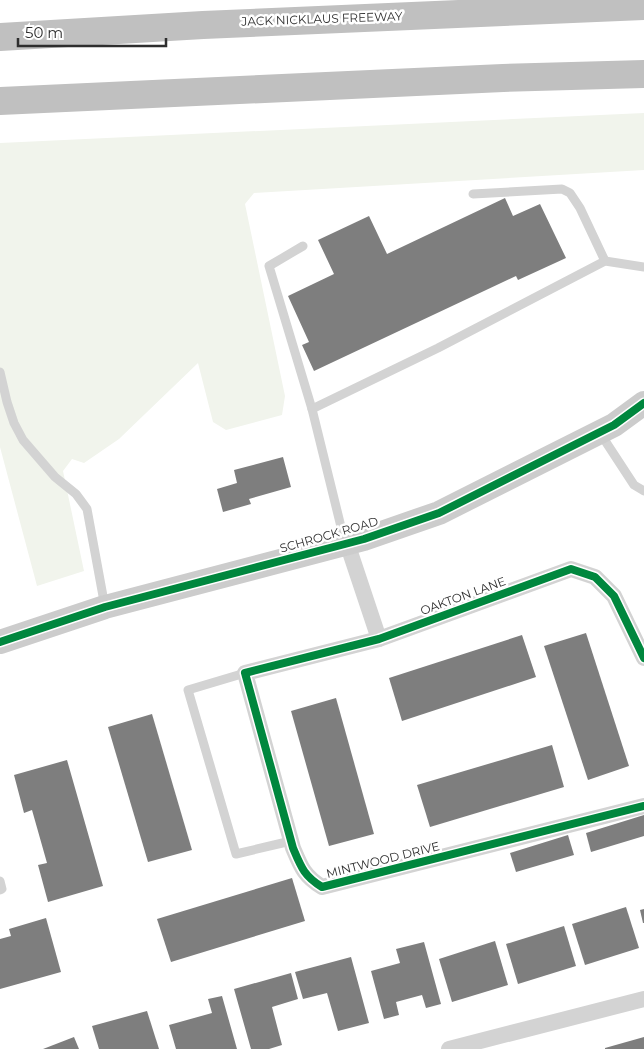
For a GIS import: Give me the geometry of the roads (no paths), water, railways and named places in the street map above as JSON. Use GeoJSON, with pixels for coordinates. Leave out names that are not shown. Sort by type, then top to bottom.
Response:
{"type":"FeatureCollection","features":[{"type":"Feature","properties":{"kind":"highway","name":"JACK NICKLAUS FREEWAY"},"geometry":{"type":"LineString","coordinates":[[0,36],[202,25],[644,6]]}},
{"type":"Feature","properties":{"kind":"highway"},"geometry":{"type":"LineString","coordinates":[[0,100],[503,78],[644,74]]}},
{"type":"Feature","properties":{"kind":"main road","name":"SCHROCK ROAD"},"geometry":{"type":"LineString","coordinates":[[0,642],[105,607],[346,544],[439,513],[614,425],[644,403]]}},
{"type":"Feature","properties":{"kind":"street"},"geometry":{"type":"LineString","coordinates":[[346,544],[379,638]]}},
{"type":"Feature","properties":{"kind":"street","name":"OAKTON LANE"},"geometry":{"type":"LineString","coordinates":[[245,674],[379,638],[571,569],[595,577],[614,596],[644,658]]}},
{"type":"Feature","properties":{"kind":"street","name":"MINTWOOD DRIVE"},"geometry":{"type":"LineString","coordinates":[[245,674],[291,841],[302,869],[309,879],[322,886],[644,806]]}},
{"type":"Feature","properties":{"kind":"street"},"geometry":{"type":"LineString","coordinates":[[449,1049],[644,999]]}},
{"type":"Feature","properties":{"kind":"lane"},"geometry":{"type":"LineString","coordinates":[[473,194],[562,189],[570,193],[580,208],[606,261]]}},
{"type":"Feature","properties":{"kind":"lane"},"geometry":{"type":"LineString","coordinates":[[303,246],[269,266],[312,409],[346,544]]}},
{"type":"Feature","properties":{"kind":"lane"},"geometry":{"type":"LineString","coordinates":[[312,409],[438,348],[606,261],[644,267]]}},
{"type":"Feature","properties":{"kind":"lane"},"geometry":{"type":"LineString","coordinates":[[0,372],[14,423],[24,440],[55,477],[76,494],[87,509],[105,607]]}},
{"type":"Feature","properties":{"kind":"lane"},"geometry":{"type":"LineString","coordinates":[[600,432],[634,485],[644,490]]}},
{"type":"Feature","properties":{"kind":"lane"},"geometry":{"type":"LineString","coordinates":[[245,674],[188,690],[236,854],[291,841]]}},
{"type":"Feature","properties":{"kind":"lane"},"geometry":{"type":"LineString","coordinates":[[0,881],[2,889],[0,890]]}}]}
